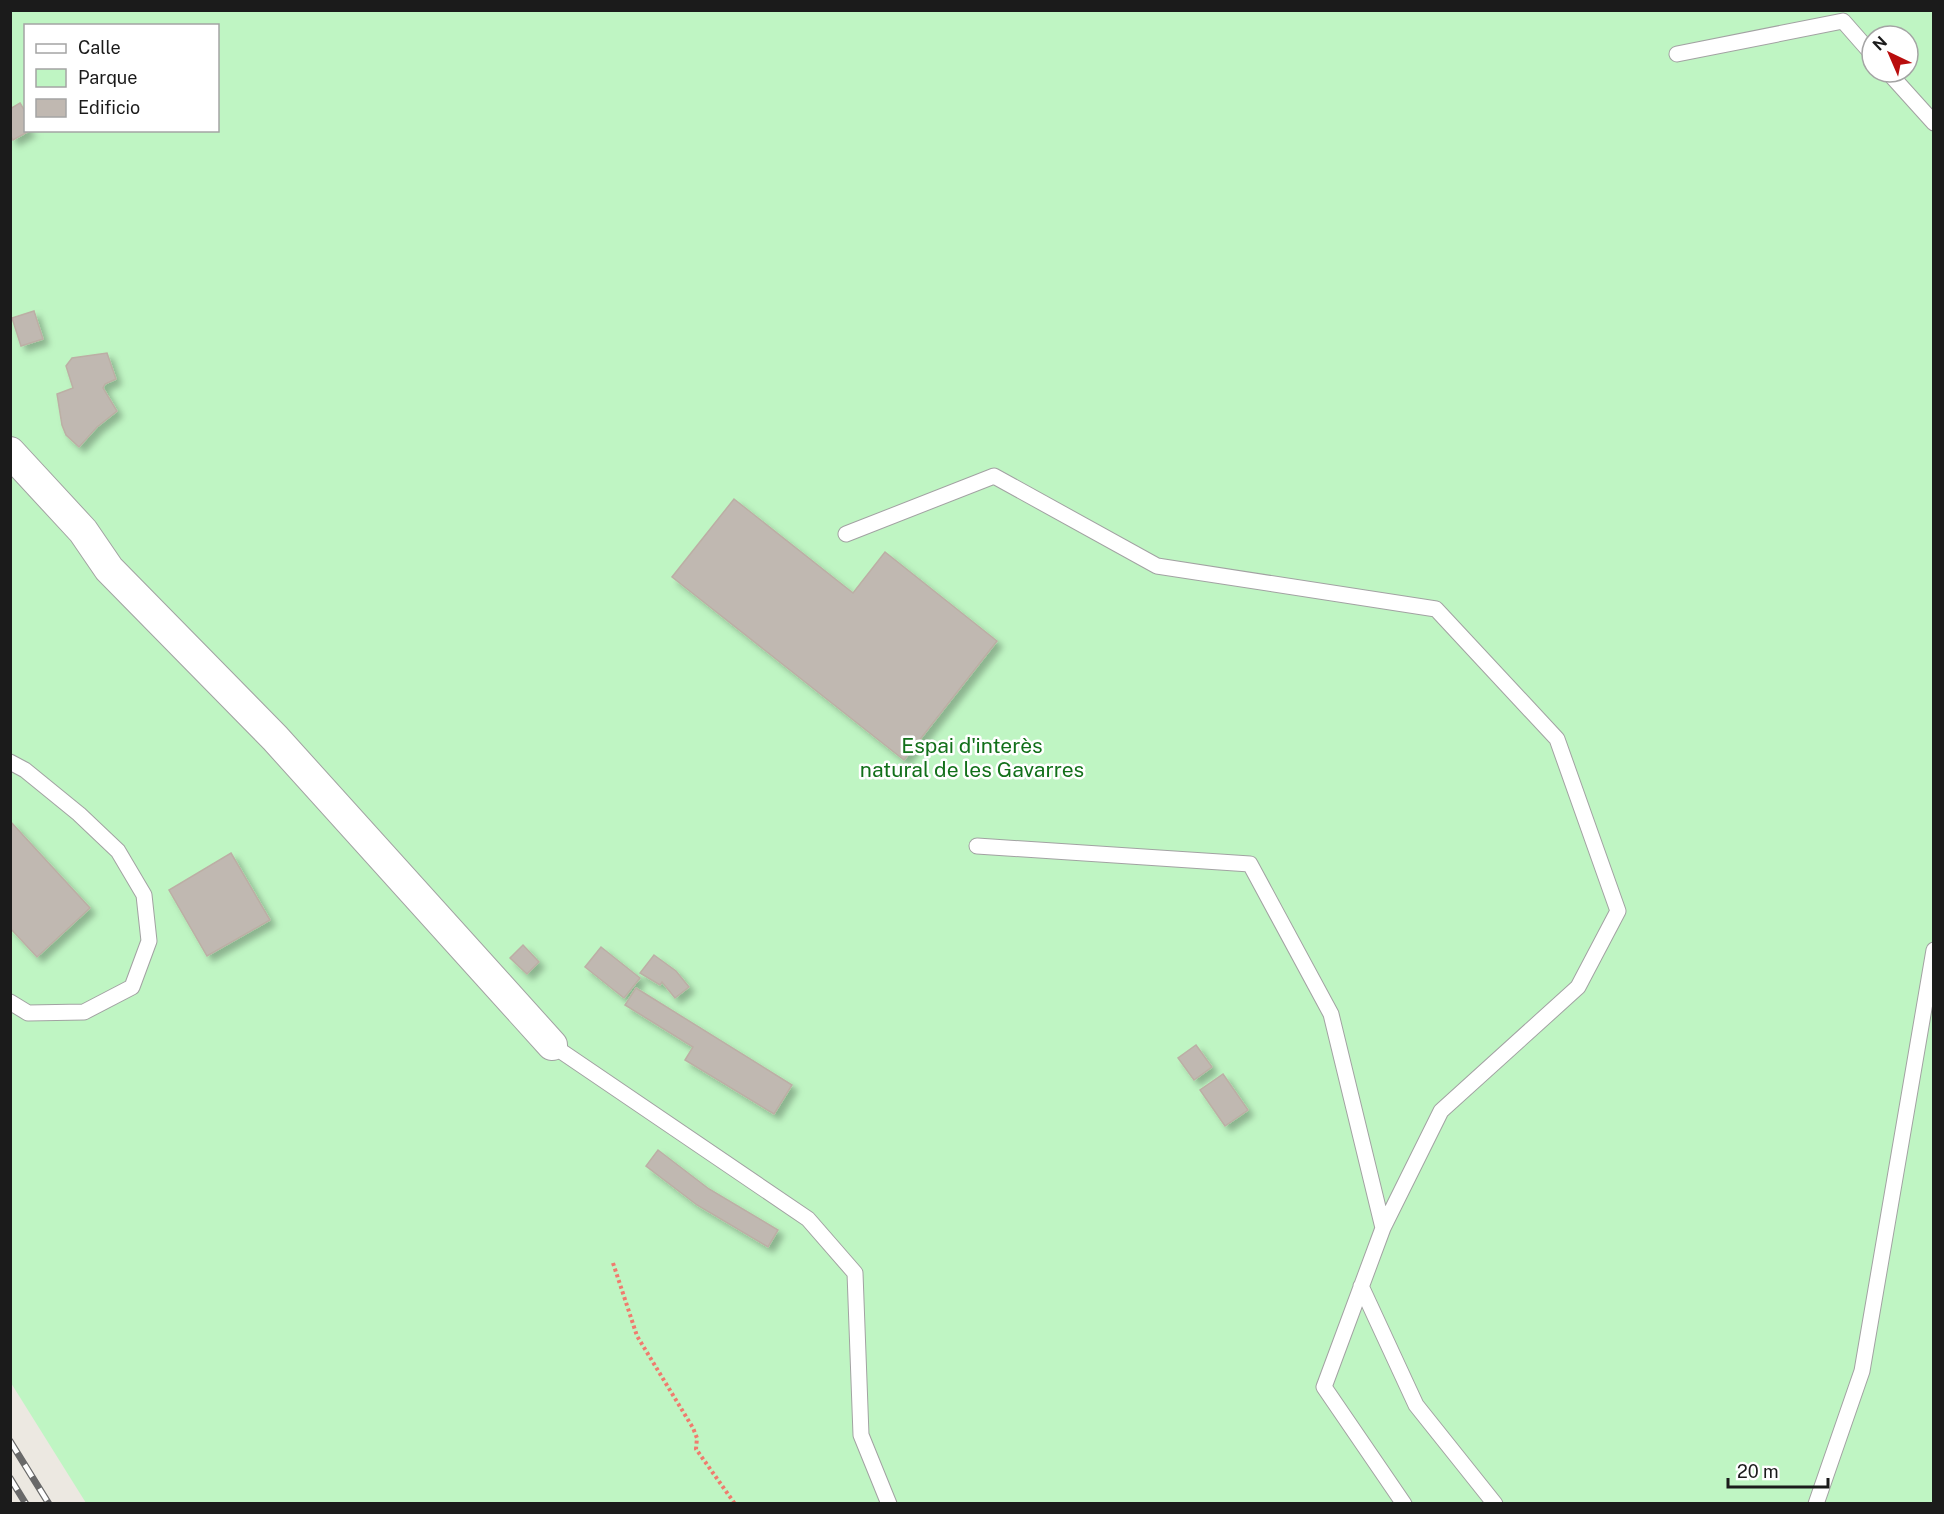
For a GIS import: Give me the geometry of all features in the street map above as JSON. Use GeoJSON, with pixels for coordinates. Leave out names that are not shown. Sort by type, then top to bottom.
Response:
{"type":"FeatureCollection","features":[{"type":"Feature","properties":{"kind":"street"},"geometry":{"type":"LineString","coordinates":[[10,452],[83,531],[109,569],[275,738],[552,1045]]}},
{"type":"Feature","properties":{"kind":"lane"},"geometry":{"type":"LineString","coordinates":[[1677,54],[1843,21],[1860,40]]}},
{"type":"Feature","properties":{"kind":"lane"},"geometry":{"type":"LineString","coordinates":[[1899,84],[1934,123]]}},
{"type":"Feature","properties":{"kind":"lane"},"geometry":{"type":"LineString","coordinates":[[846,534],[994,477],[1157,566],[1436,609],[1557,739],[1618,911],[1578,987],[1441,1111],[1383,1228],[1324,1387],[1404,1503]]}},
{"type":"Feature","properties":{"kind":"lane"},"geometry":{"type":"LineString","coordinates":[[10,762],[25,770],[80,814],[118,850],[144,895],[149,941],[132,987],[84,1012],[28,1013],[10,1002]]}},
{"type":"Feature","properties":{"kind":"lane"},"geometry":{"type":"LineString","coordinates":[[977,846],[1250,864],[1331,1014],[1383,1228]]}},
{"type":"Feature","properties":{"kind":"lane"},"geometry":{"type":"LineString","coordinates":[[1816,1503],[1862,1371],[1934,950]]}},
{"type":"Feature","properties":{"kind":"lane"},"geometry":{"type":"LineString","coordinates":[[552,1045],[808,1219],[855,1274],[861,1436],[889,1503]]}},
{"type":"Feature","properties":{"kind":"lane"},"geometry":{"type":"LineString","coordinates":[[1361,1286],[1416,1405],[1495,1503]]}},
{"type":"Feature","properties":{"kind":"path"},"geometry":{"type":"LineString","coordinates":[[614,1263],[637,1336],[693,1428],[698,1438],[696,1449],[735,1503]]}},
{"type":"Feature","properties":{"kind":"green space","name":"Espai d'interès natural de les Gavarres"},"geometry":{"type":"Polygon","coordinates":[[[11,11],[1933,11],[1933,1503],[86,1503],[11,1383],[11,11]]]}},
{"type":"Feature","properties":{"kind":"building"},"geometry":{"type":"Polygon","coordinates":[[[20,103],[24,110],[24,132],[27,132],[13,140],[10,135],[10,109],[20,103]]]}},
{"type":"Feature","properties":{"kind":"building"},"geometry":{"type":"Polygon","coordinates":[[[34,311],[43,339],[21,346],[12,318],[34,311]]]}},
{"type":"Feature","properties":{"kind":"building"},"geometry":{"type":"Polygon","coordinates":[[[107,353],[116,379],[105,384],[103,388],[117,411],[97,427],[79,447],[66,435],[57,394],[73,388],[66,366],[72,358],[107,353]]]}},
{"type":"Feature","properties":{"kind":"building"},"geometry":{"type":"Polygon","coordinates":[[[734,499],[853,593],[885,552],[997,641],[904,760],[672,577],[734,499]]]}},
{"type":"Feature","properties":{"kind":"building"},"geometry":{"type":"Polygon","coordinates":[[[10,821],[90,908],[37,957],[10,928],[10,821]]]}},
{"type":"Feature","properties":{"kind":"building"},"geometry":{"type":"Polygon","coordinates":[[[231,853],[270,920],[207,956],[169,890],[231,853]]]}},
{"type":"Feature","properties":{"kind":"building"},"geometry":{"type":"Polygon","coordinates":[[[523,945],[539,962],[527,974],[510,958],[523,945]]]}},
{"type":"Feature","properties":{"kind":"building"},"geometry":{"type":"Polygon","coordinates":[[[601,947],[640,978],[624,998],[585,967],[601,947]]]}},
{"type":"Feature","properties":{"kind":"building"},"geometry":{"type":"Polygon","coordinates":[[[654,955],[676,971],[689,987],[675,998],[662,982],[660,985],[640,973],[654,955]]]}},
{"type":"Feature","properties":{"kind":"building"},"geometry":{"type":"Polygon","coordinates":[[[636,988],[792,1085],[774,1114],[685,1060],[693,1047],[625,1005],[636,988]]]}},
{"type":"Feature","properties":{"kind":"building"},"geometry":{"type":"Polygon","coordinates":[[[1196,1045],[1212,1067],[1194,1080],[1178,1058],[1196,1045]]]}},
{"type":"Feature","properties":{"kind":"building"},"geometry":{"type":"Polygon","coordinates":[[[1223,1074],[1248,1110],[1225,1126],[1200,1090],[1223,1074]]]}},
{"type":"Feature","properties":{"kind":"building"},"geometry":{"type":"Polygon","coordinates":[[[658,1150],[709,1189],[778,1230],[768,1247],[697,1205],[646,1166],[658,1150]]]}},
{"type":"Feature","properties":{"kind":"railway"},"geometry":{"type":"LineString","coordinates":[[10,1441],[49,1504]]}},
{"type":"Feature","properties":{"kind":"railway"},"geometry":{"type":"LineString","coordinates":[[10,1478],[26,1504]]}}]}
